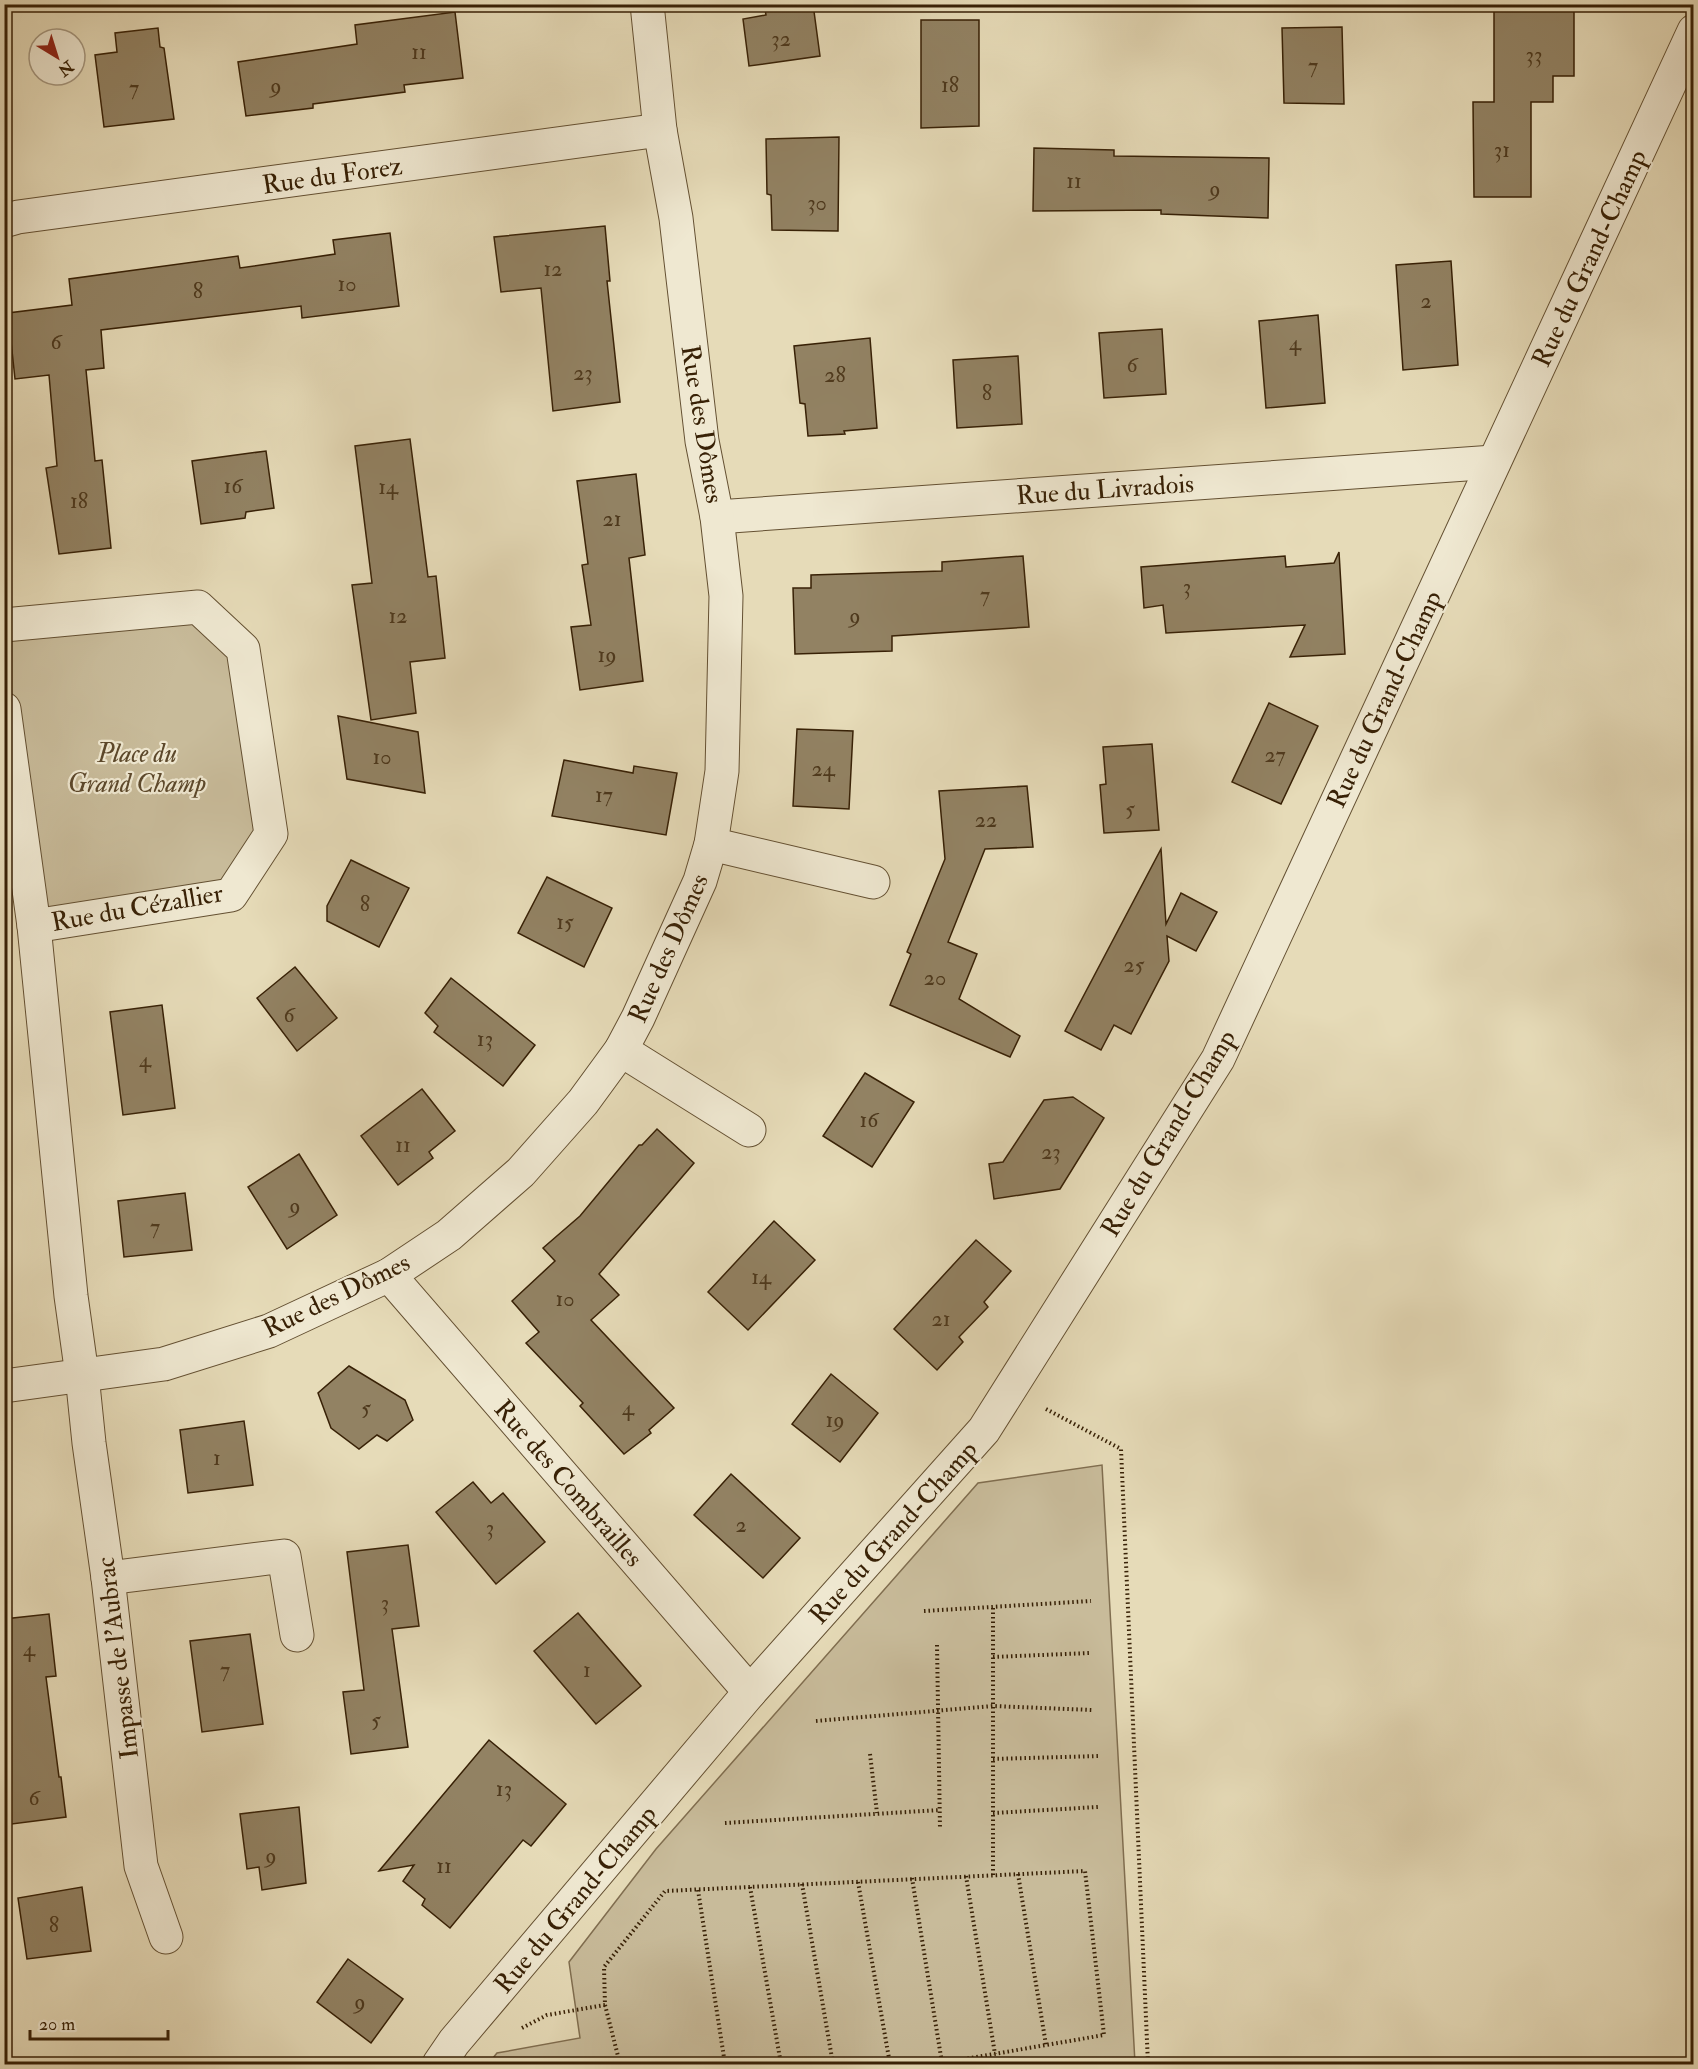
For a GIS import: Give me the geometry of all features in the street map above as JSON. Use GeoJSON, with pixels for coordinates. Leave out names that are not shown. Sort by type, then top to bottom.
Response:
{"type":"FeatureCollection","features":[{"type":"Feature","properties":{"kind":"street","name":"Rue des Dômes"},"geometry":{"type":"LineString","coordinates":[[4,1386],[164,1364],[269,1331],[389,1275],[449,1235],[521,1172],[584,1102],[621,1050],[638,1018],[700,881],[711,844],[722,771],[726,596],[717,517],[702,441],[676,218],[660,130],[647,4]]}},
{"type":"Feature","properties":{"kind":"street","name":"Rue du Grand-Champ"},"geometry":{"type":"LineString","coordinates":[[440,2064],[454,2042],[750,1692],[984,1430],[1218,1059],[1694,31]]}},
{"type":"Feature","properties":{"kind":"street","name":"Rue du Forez"},"geometry":{"type":"LineString","coordinates":[[4,221],[660,130]]}},
{"type":"Feature","properties":{"kind":"street","name":"Rue du Livradois"},"geometry":{"type":"LineString","coordinates":[[717,517],[1494,462]]}},
{"type":"Feature","properties":{"kind":"street","name":"Rue du Cézallier"},"geometry":{"type":"LineString","coordinates":[[4,625],[198,607],[243,649],[271,834],[231,895],[34,926]]}},
{"type":"Feature","properties":{"kind":"street","name":"Rue du Cézallier"},"geometry":{"type":"LineString","coordinates":[[4,709],[34,926],[71,1296],[82,1376]]}},
{"type":"Feature","properties":{"kind":"street","name":"Rue des Dômes"},"geometry":{"type":"LineString","coordinates":[[711,844],[873,882]]}},
{"type":"Feature","properties":{"kind":"street","name":"Rue des Dômes"},"geometry":{"type":"LineString","coordinates":[[621,1050],[749,1130]]}},
{"type":"Feature","properties":{"kind":"street","name":"Rue des Combrailles"},"geometry":{"type":"LineString","coordinates":[[389,1275],[750,1692]]}},
{"type":"Feature","properties":{"kind":"street","name":"Impasse de l'Aubrac"},"geometry":{"type":"LineString","coordinates":[[82,1376],[141,1866],[166,1937]]}},
{"type":"Feature","properties":{"kind":"street"},"geometry":{"type":"LineString","coordinates":[[108,1578],[284,1556],[297,1635]]}},
{"type":"Feature","properties":{"kind":"path"},"geometry":{"type":"LineString","coordinates":[[1009,1389],[1121,1449],[1148,2064]]}},
{"type":"Feature","properties":{"kind":"path"},"geometry":{"type":"LineString","coordinates":[[924,1611],[1090,1601]]}},
{"type":"Feature","properties":{"kind":"path"},"geometry":{"type":"LineString","coordinates":[[993,1606],[993,1875]]}},
{"type":"Feature","properties":{"kind":"path"},"geometry":{"type":"LineString","coordinates":[[937,1645],[940,1829]]}},
{"type":"Feature","properties":{"kind":"path"},"geometry":{"type":"LineString","coordinates":[[993,1656],[1089,1653]]}},
{"type":"Feature","properties":{"kind":"path"},"geometry":{"type":"LineString","coordinates":[[816,1721],[993,1706],[1092,1710]]}},
{"type":"Feature","properties":{"kind":"path"},"geometry":{"type":"LineString","coordinates":[[870,1754],[877,1813]]}},
{"type":"Feature","properties":{"kind":"path"},"geometry":{"type":"LineString","coordinates":[[993,1759],[1098,1756]]}},
{"type":"Feature","properties":{"kind":"path"},"geometry":{"type":"LineString","coordinates":[[993,1813],[1098,1807]]}},
{"type":"Feature","properties":{"kind":"path"},"geometry":{"type":"LineString","coordinates":[[725,1823],[940,1810]]}},
{"type":"Feature","properties":{"kind":"path"},"geometry":{"type":"LineString","coordinates":[[620,2064],[605,2005],[604,1967],[665,1891],[1085,1871],[1104,2035],[936,2064]]}},
{"type":"Feature","properties":{"kind":"path"},"geometry":{"type":"LineString","coordinates":[[1018,1874],[1047,2045]]}},
{"type":"Feature","properties":{"kind":"path"},"geometry":{"type":"LineString","coordinates":[[966,1876],[995,2054]]}},
{"type":"Feature","properties":{"kind":"path"},"geometry":{"type":"LineString","coordinates":[[912,1878],[942,2063]]}},
{"type":"Feature","properties":{"kind":"path"},"geometry":{"type":"LineString","coordinates":[[858,1882],[890,2064]]}},
{"type":"Feature","properties":{"kind":"path"},"geometry":{"type":"LineString","coordinates":[[802,1884],[833,2064]]}},
{"type":"Feature","properties":{"kind":"path"},"geometry":{"type":"LineString","coordinates":[[750,1887],[781,2064]]}},
{"type":"Feature","properties":{"kind":"path"},"geometry":{"type":"LineString","coordinates":[[698,1890],[725,2064]]}},
{"type":"Feature","properties":{"kind":"path"},"geometry":{"type":"LineString","coordinates":[[516,2031],[547,2015],[605,2005]]}},
{"type":"Feature","properties":{"kind":"green space","name":"Place du Grand Champ"},"geometry":{"type":"Polygon","coordinates":[[[198,607],[243,649],[271,834],[231,895],[34,926],[5,709],[4,625],[198,607]]]}},
{"type":"Feature","properties":{"kind":"green space"},"geometry":{"type":"Polygon","coordinates":[[[1102,1465],[1135,2063],[488,2064],[497,2053],[580,2038],[569,1962],[656,1849],[978,1483],[1102,1465]]]}},
{"type":"Feature","properties":{"kind":"building"},"geometry":{"type":"Polygon","coordinates":[[[764,4],[813,4],[820,56],[749,66],[743,19],[766,15],[764,4]]]}},
{"type":"Feature","properties":{"kind":"building"},"geometry":{"type":"Polygon","coordinates":[[[1494,4],[1574,4],[1574,76],[1553,76],[1553,102],[1531,102],[1531,197],[1474,197],[1473,102],[1494,102],[1494,4]]]}},
{"type":"Feature","properties":{"kind":"building"},"geometry":{"type":"Polygon","coordinates":[[[455,12],[463,78],[404,85],[405,92],[313,104],[313,108],[246,116],[238,62],[357,44],[355,25],[455,12]]]}},
{"type":"Feature","properties":{"kind":"building"},"geometry":{"type":"Polygon","coordinates":[[[921,20],[979,20],[979,126],[921,128],[921,20]]]}},
{"type":"Feature","properties":{"kind":"building"},"geometry":{"type":"Polygon","coordinates":[[[1342,27],[1344,104],[1284,103],[1282,28],[1342,27]]]}},
{"type":"Feature","properties":{"kind":"building"},"geometry":{"type":"Polygon","coordinates":[[[158,28],[160,47],[164,48],[174,119],[104,127],[95,55],[117,52],[115,33],[158,28]]]}},
{"type":"Feature","properties":{"kind":"building"},"geometry":{"type":"Polygon","coordinates":[[[839,137],[838,231],[772,230],[771,195],[767,194],[766,139],[839,137]]]}},
{"type":"Feature","properties":{"kind":"building"},"geometry":{"type":"Polygon","coordinates":[[[1034,148],[1114,150],[1114,156],[1269,158],[1268,218],[1161,214],[1161,210],[1033,211],[1034,148]]]}},
{"type":"Feature","properties":{"kind":"building"},"geometry":{"type":"Polygon","coordinates":[[[605,226],[610,281],[607,281],[620,402],[553,411],[541,288],[501,292],[494,237],[605,226]]]}},
{"type":"Feature","properties":{"kind":"building"},"geometry":{"type":"Polygon","coordinates":[[[390,233],[399,306],[302,318],[301,306],[101,330],[104,368],[86,370],[95,461],[102,460],[111,548],[59,554],[46,468],[57,466],[49,375],[15,379],[8,313],[72,305],[69,279],[238,256],[240,268],[335,254],[333,240],[390,233]]]}},
{"type":"Feature","properties":{"kind":"building"},"geometry":{"type":"Polygon","coordinates":[[[1451,261],[1458,365],[1403,370],[1396,265],[1451,261]]]}},
{"type":"Feature","properties":{"kind":"building"},"geometry":{"type":"Polygon","coordinates":[[[1318,315],[1325,403],[1266,408],[1259,321],[1318,315]]]}},
{"type":"Feature","properties":{"kind":"building"},"geometry":{"type":"Polygon","coordinates":[[[1162,329],[1166,394],[1104,398],[1099,333],[1162,329]]]}},
{"type":"Feature","properties":{"kind":"building"},"geometry":{"type":"Polygon","coordinates":[[[870,338],[877,428],[844,431],[845,434],[808,436],[805,404],[800,403],[794,346],[870,338]]]}},
{"type":"Feature","properties":{"kind":"building"},"geometry":{"type":"Polygon","coordinates":[[[1018,356],[1022,424],[957,428],[953,360],[1018,356]]]}},
{"type":"Feature","properties":{"kind":"building"},"geometry":{"type":"Polygon","coordinates":[[[410,439],[428,577],[436,576],[445,658],[410,662],[416,713],[371,720],[352,585],[372,583],[355,446],[410,439]]]}},
{"type":"Feature","properties":{"kind":"building"},"geometry":{"type":"Polygon","coordinates":[[[266,451],[274,508],[246,512],[245,518],[201,524],[192,461],[266,451]]]}},
{"type":"Feature","properties":{"kind":"building"},"geometry":{"type":"Polygon","coordinates":[[[636,474],[645,555],[629,558],[643,681],[580,690],[571,627],[591,625],[582,565],[588,564],[577,481],[636,474]]]}},
{"type":"Feature","properties":{"kind":"building"},"geometry":{"type":"Polygon","coordinates":[[[1339,552],[1345,654],[1290,657],[1305,625],[1166,633],[1163,605],[1144,608],[1141,567],[1285,556],[1286,567],[1334,563],[1339,552]]]}},
{"type":"Feature","properties":{"kind":"building"},"geometry":{"type":"Polygon","coordinates":[[[1023,556],[1029,627],[892,636],[892,651],[795,654],[793,588],[811,588],[811,575],[942,571],[942,562],[1023,556]]]}},
{"type":"Feature","properties":{"kind":"building"},"geometry":{"type":"Polygon","coordinates":[[[1269,703],[1318,726],[1281,804],[1232,782],[1269,703]]]}},
{"type":"Feature","properties":{"kind":"building"},"geometry":{"type":"Polygon","coordinates":[[[338,716],[418,732],[425,793],[347,779],[338,716]]]}},
{"type":"Feature","properties":{"kind":"building"},"geometry":{"type":"Polygon","coordinates":[[[797,729],[853,731],[849,809],[793,806],[797,729]]]}},
{"type":"Feature","properties":{"kind":"building"},"geometry":{"type":"Polygon","coordinates":[[[1152,744],[1159,830],[1104,833],[1100,785],[1106,784],[1103,747],[1152,744]]]}},
{"type":"Feature","properties":{"kind":"building"},"geometry":{"type":"Polygon","coordinates":[[[564,760],[633,773],[634,766],[677,773],[666,835],[552,816],[564,760]]]}},
{"type":"Feature","properties":{"kind":"building"},"geometry":{"type":"Polygon","coordinates":[[[1027,786],[1033,847],[985,849],[948,942],[977,954],[959,999],[1020,1036],[1010,1057],[890,1005],[911,954],[907,952],[945,859],[939,791],[1027,786]]]}},
{"type":"Feature","properties":{"kind":"building"},"geometry":{"type":"Polygon","coordinates":[[[1161,849],[1166,924],[1181,893],[1217,912],[1196,951],[1167,936],[1169,961],[1131,1034],[1114,1025],[1101,1050],[1065,1031],[1161,849]]]}},
{"type":"Feature","properties":{"kind":"building"},"geometry":{"type":"Polygon","coordinates":[[[351,860],[409,888],[379,947],[327,921],[327,906],[351,860]]]}},
{"type":"Feature","properties":{"kind":"building"},"geometry":{"type":"Polygon","coordinates":[[[547,877],[612,908],[584,967],[518,933],[547,877]]]}},
{"type":"Feature","properties":{"kind":"building"},"geometry":{"type":"Polygon","coordinates":[[[295,967],[337,1018],[297,1051],[257,998],[295,967]]]}},
{"type":"Feature","properties":{"kind":"building"},"geometry":{"type":"Polygon","coordinates":[[[451,978],[535,1045],[503,1086],[434,1032],[438,1026],[425,1013],[451,978]]]}},
{"type":"Feature","properties":{"kind":"building"},"geometry":{"type":"Polygon","coordinates":[[[162,1005],[175,1108],[123,1115],[110,1012],[162,1005]]]}},
{"type":"Feature","properties":{"kind":"building"},"geometry":{"type":"Polygon","coordinates":[[[865,1073],[914,1102],[872,1167],[823,1136],[865,1073]]]}},
{"type":"Feature","properties":{"kind":"building"},"geometry":{"type":"Polygon","coordinates":[[[422,1089],[455,1131],[429,1152],[433,1158],[398,1185],[361,1136],[422,1089]]]}},
{"type":"Feature","properties":{"kind":"building"},"geometry":{"type":"Polygon","coordinates":[[[1073,1097],[1104,1118],[1060,1189],[994,1199],[989,1164],[1003,1162],[1044,1100],[1073,1097]]]}},
{"type":"Feature","properties":{"kind":"building"},"geometry":{"type":"Polygon","coordinates":[[[657,1129],[694,1163],[599,1274],[619,1295],[591,1320],[674,1408],[649,1430],[651,1433],[624,1454],[580,1406],[583,1403],[526,1343],[539,1332],[512,1301],[555,1261],[543,1248],[580,1216],[639,1145],[642,1145],[657,1129]]]}},
{"type":"Feature","properties":{"kind":"building"},"geometry":{"type":"Polygon","coordinates":[[[299,1154],[337,1215],[287,1249],[248,1187],[299,1154]]]}},
{"type":"Feature","properties":{"kind":"building"},"geometry":{"type":"Polygon","coordinates":[[[185,1193],[192,1250],[124,1257],[118,1201],[185,1193]]]}},
{"type":"Feature","properties":{"kind":"building"},"geometry":{"type":"Polygon","coordinates":[[[774,1221],[815,1260],[748,1330],[708,1292],[774,1221]]]}},
{"type":"Feature","properties":{"kind":"building"},"geometry":{"type":"Polygon","coordinates":[[[976,1240],[1011,1271],[984,1302],[988,1307],[959,1337],[963,1342],[937,1370],[894,1329],[976,1240]]]}},
{"type":"Feature","properties":{"kind":"building"},"geometry":{"type":"Polygon","coordinates":[[[349,1366],[405,1400],[413,1420],[387,1441],[377,1435],[359,1449],[331,1428],[318,1393],[349,1366]]]}},
{"type":"Feature","properties":{"kind":"building"},"geometry":{"type":"Polygon","coordinates":[[[831,1374],[878,1413],[840,1462],[792,1424],[831,1374]]]}},
{"type":"Feature","properties":{"kind":"building"},"geometry":{"type":"Polygon","coordinates":[[[244,1421],[253,1485],[188,1493],[180,1430],[244,1421]]]}},
{"type":"Feature","properties":{"kind":"building"},"geometry":{"type":"Polygon","coordinates":[[[731,1474],[800,1538],[763,1578],[694,1515],[731,1474]]]}},
{"type":"Feature","properties":{"kind":"building"},"geometry":{"type":"Polygon","coordinates":[[[473,1482],[491,1503],[503,1493],[545,1542],[496,1584],[436,1512],[473,1482]]]}},
{"type":"Feature","properties":{"kind":"building"},"geometry":{"type":"Polygon","coordinates":[[[408,1545],[419,1626],[392,1629],[408,1747],[351,1754],[343,1692],[364,1690],[347,1552],[408,1545]]]}},
{"type":"Feature","properties":{"kind":"building"},"geometry":{"type":"Polygon","coordinates":[[[578,1613],[641,1686],[596,1724],[534,1651],[578,1613]]]}},
{"type":"Feature","properties":{"kind":"building"},"geometry":{"type":"Polygon","coordinates":[[[49,1614],[56,1676],[46,1677],[66,1817],[4,1825],[4,1619],[49,1614]]]}},
{"type":"Feature","properties":{"kind":"building"},"geometry":{"type":"Polygon","coordinates":[[[250,1634],[263,1724],[202,1732],[190,1641],[250,1634]]]}},
{"type":"Feature","properties":{"kind":"building"},"geometry":{"type":"Polygon","coordinates":[[[489,1740],[566,1804],[531,1846],[523,1840],[450,1928],[422,1905],[425,1899],[403,1881],[414,1865],[379,1871],[489,1740]]]}},
{"type":"Feature","properties":{"kind":"building"},"geometry":{"type":"Polygon","coordinates":[[[299,1807],[306,1883],[262,1890],[259,1867],[247,1869],[240,1814],[299,1807]]]}},
{"type":"Feature","properties":{"kind":"building"},"geometry":{"type":"Polygon","coordinates":[[[82,1887],[91,1951],[27,1959],[18,1898],[82,1887]]]}},
{"type":"Feature","properties":{"kind":"building"},"geometry":{"type":"Polygon","coordinates":[[[348,1959],[403,1999],[371,2043],[317,2002],[348,1959]]]}}]}
